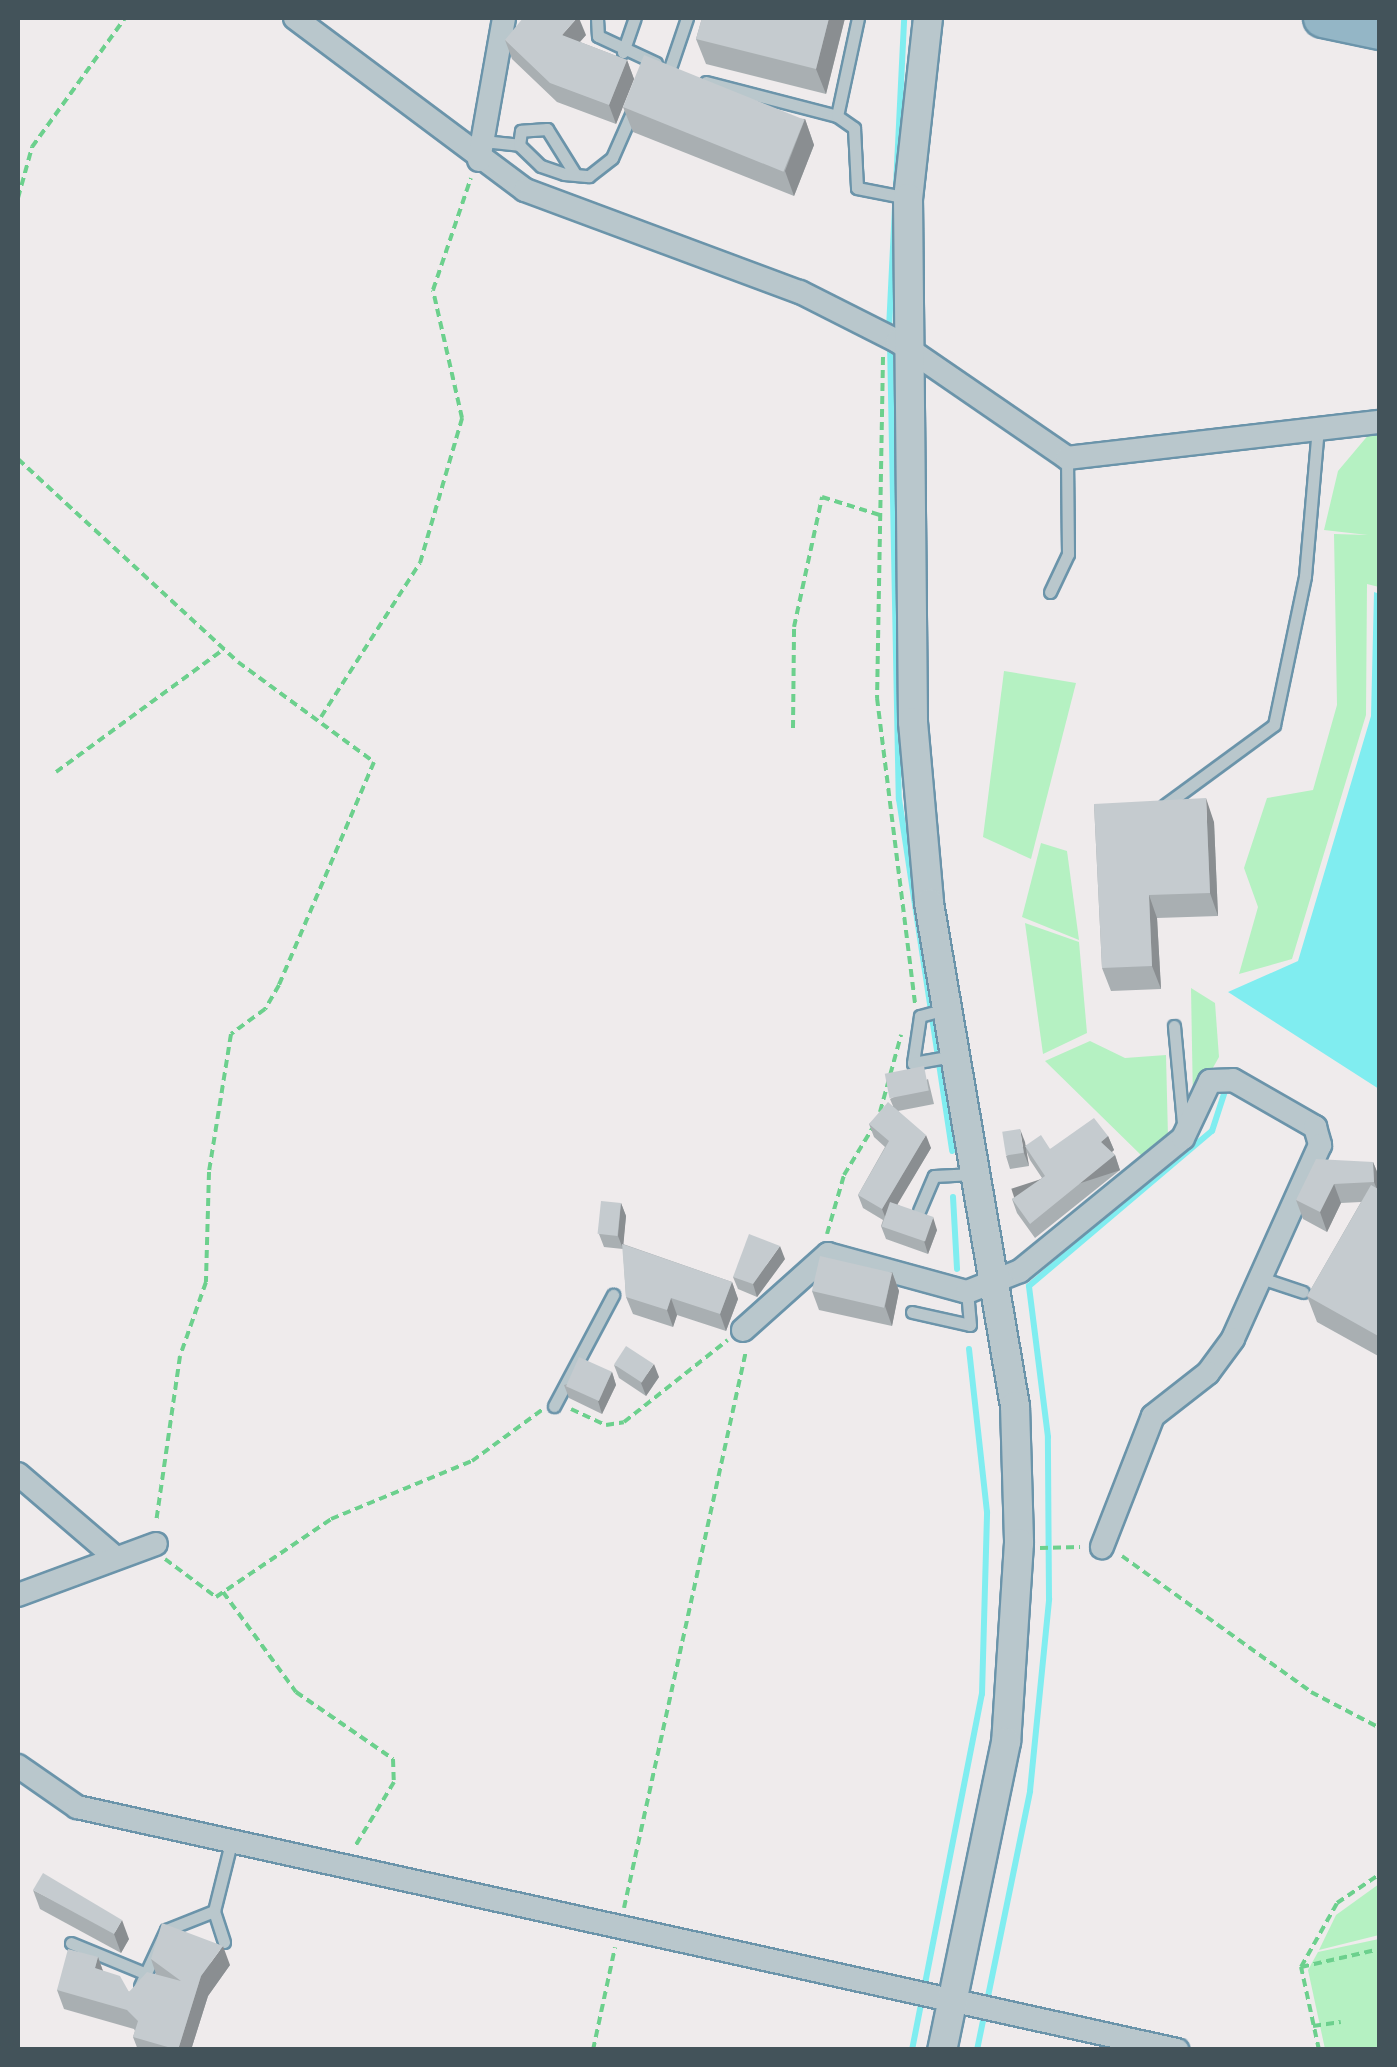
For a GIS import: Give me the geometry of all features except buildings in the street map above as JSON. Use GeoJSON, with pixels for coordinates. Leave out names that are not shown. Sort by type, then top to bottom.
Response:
{"type":"FeatureCollection","features":[{"type":"Feature","properties":{"kind":"highway"},"geometry":{"type":"LineString","coordinates":[[1323,18],[1380,30]]}},
{"type":"Feature","properties":{"kind":"street"},"geometry":{"type":"LineString","coordinates":[[296,18],[549,201],[726,259],[897,342],[1066,458],[1380,422]]}},
{"type":"Feature","properties":{"kind":"street"},"geometry":{"type":"LineString","coordinates":[[481,150],[504,18]]}},
{"type":"Feature","properties":{"kind":"street"},"geometry":{"type":"LineString","coordinates":[[928,18],[895,198],[913,722],[931,1013],[974,1174],[1015,1406],[1016,1650],[991,1831],[942,2050]]}},
{"type":"Feature","properties":{"kind":"street"},"geometry":{"type":"LineString","coordinates":[[743,1330],[828,1254],[968,1292],[995,1283],[1183,1138],[1210,1082],[1224,1078],[1321,1135],[1222,1360],[1153,1416],[1102,1547]]}},
{"type":"Feature","properties":{"kind":"street"},"geometry":{"type":"LineString","coordinates":[[18,1474],[116,1557]]}},
{"type":"Feature","properties":{"kind":"street"},"geometry":{"type":"LineString","coordinates":[[18,1594],[156,1544]]}},
{"type":"Feature","properties":{"kind":"street"},"geometry":{"type":"LineString","coordinates":[[18,1766],[64,1803],[1177,2050]]}},
{"type":"Feature","properties":{"kind":"lane"},"geometry":{"type":"LineString","coordinates":[[597,18],[598,36],[623,52],[682,73],[837,116],[854,128],[857,188],[895,198]]}},
{"type":"Feature","properties":{"kind":"lane"},"geometry":{"type":"LineString","coordinates":[[623,52],[635,18]]}},
{"type":"Feature","properties":{"kind":"lane"},"geometry":{"type":"LineString","coordinates":[[682,73],[688,18]]}},
{"type":"Feature","properties":{"kind":"lane"},"geometry":{"type":"LineString","coordinates":[[837,116],[858,18]]}},
{"type":"Feature","properties":{"kind":"lane"},"geometry":{"type":"LineString","coordinates":[[644,79],[651,62]]}},
{"type":"Feature","properties":{"kind":"lane"},"geometry":{"type":"LineString","coordinates":[[519,145],[541,166],[589,176],[612,158],[638,96]]}},
{"type":"Feature","properties":{"kind":"lane"},"geometry":{"type":"LineString","coordinates":[[519,145],[521,131],[547,129],[574,174]]}},
{"type":"Feature","properties":{"kind":"lane"},"geometry":{"type":"LineString","coordinates":[[481,150],[519,145]]}},
{"type":"Feature","properties":{"kind":"lane"},"geometry":{"type":"LineString","coordinates":[[1164,805],[1274,726],[1304,576],[1318,427]]}},
{"type":"Feature","properties":{"kind":"lane"},"geometry":{"type":"LineString","coordinates":[[1050,592],[1068,554],[1066,458]]}},
{"type":"Feature","properties":{"kind":"lane"},"geometry":{"type":"LineString","coordinates":[[931,1013],[914,1063],[942,1058]]}},
{"type":"Feature","properties":{"kind":"lane"},"geometry":{"type":"LineString","coordinates":[[1174,1026],[1183,1138]]}},
{"type":"Feature","properties":{"kind":"lane"},"geometry":{"type":"LineString","coordinates":[[920,1211],[934,1176],[974,1174]]}},
{"type":"Feature","properties":{"kind":"lane"},"geometry":{"type":"LineString","coordinates":[[1261,1278],[1302,1292]]}},
{"type":"Feature","properties":{"kind":"lane"},"geometry":{"type":"LineString","coordinates":[[912,1312],[970,1324],[968,1292]]}},
{"type":"Feature","properties":{"kind":"lane"},"geometry":{"type":"LineString","coordinates":[[554,1406],[613,1295]]}},
{"type":"Feature","properties":{"kind":"lane"},"geometry":{"type":"LineString","coordinates":[[224,1942],[214,1910],[232,1839]]}},
{"type":"Feature","properties":{"kind":"lane"},"geometry":{"type":"LineString","coordinates":[[134,2002],[166,1930],[214,1910]]}},
{"type":"Feature","properties":{"kind":"lane"},"geometry":{"type":"LineString","coordinates":[[70,1943],[144,1973]]}},
{"type":"Feature","properties":{"kind":"path"},"geometry":{"type":"LineString","coordinates":[[18,198],[32,147],[124,18]]}},
{"type":"Feature","properties":{"kind":"path"},"geometry":{"type":"LineString","coordinates":[[321,717],[420,563],[462,418],[434,290],[481,150]]}},
{"type":"Feature","properties":{"kind":"path"},"geometry":{"type":"LineString","coordinates":[[18,458],[224,649],[369,753],[374,770],[279,985],[265,1009],[231,1034],[209,1172],[206,1282],[180,1356],[156,1544],[202,1594],[223,1592],[331,1519],[472,1461],[554,1406],[624,1422],[743,1330],[747,1346],[593,2050]]}},
{"type":"Feature","properties":{"kind":"path"},"geometry":{"type":"LineString","coordinates":[[792,728],[794,627],[822,496],[883,516]]}},
{"type":"Feature","properties":{"kind":"path"},"geometry":{"type":"LineString","coordinates":[[56,772],[224,649]]}},
{"type":"Feature","properties":{"kind":"path"},"geometry":{"type":"LineString","coordinates":[[828,1254],[834,1198],[882,1108],[896,1042],[931,1013]]}},
{"type":"Feature","properties":{"kind":"path"},"geometry":{"type":"LineString","coordinates":[[1044,1548],[1102,1547],[1311,1692],[1380,1728]]}},
{"type":"Feature","properties":{"kind":"path"},"geometry":{"type":"LineString","coordinates":[[223,1592],[296,1692],[394,1759],[394,1782],[345,1866]]}},
{"type":"Feature","properties":{"kind":"path"},"geometry":{"type":"LineString","coordinates":[[1320,2050],[1301,1967],[1337,1904],[1380,1874]]}},
{"type":"Feature","properties":{"kind":"path"},"geometry":{"type":"LineString","coordinates":[[1301,1967],[1380,1949]]}},
{"type":"Feature","properties":{"kind":"path"},"geometry":{"type":"LineString","coordinates":[[1313,2026],[1341,2022]]}},
{"type":"Feature","properties":{"kind":"green space"},"geometry":{"type":"Polygon","coordinates":[[[1370,433],[1379,434],[1379,587],[1367,584],[1366,715],[1292,959],[1239,974],[1258,907],[1244,868],[1267,798],[1313,790],[1337,705],[1334,534],[1368,535],[1324,530],[1338,471],[1370,433]]]}},
{"type":"Feature","properties":{"kind":"green space"},"geometry":{"type":"Polygon","coordinates":[[[1004,671],[1076,683],[1031,859],[983,837],[1004,671]]]}},
{"type":"Feature","properties":{"kind":"green space"},"geometry":{"type":"Polygon","coordinates":[[[1041,843],[1067,851],[1079,940],[1022,917],[1041,843]]]}},
{"type":"Feature","properties":{"kind":"green space"},"geometry":{"type":"Polygon","coordinates":[[[1025,923],[1079,942],[1087,1033],[1043,1054],[1025,923]]]}},
{"type":"Feature","properties":{"kind":"green space"},"geometry":{"type":"Polygon","coordinates":[[[1191,988],[1215,1003],[1219,1057],[1193,1103],[1191,988]]]}},
{"type":"Feature","properties":{"kind":"green space"},"geometry":{"type":"Polygon","coordinates":[[[1090,1041],[1125,1058],[1166,1055],[1168,1137],[1143,1157],[1045,1061],[1090,1041]]]}},
{"type":"Feature","properties":{"kind":"green space"},"geometry":{"type":"Polygon","coordinates":[[[1379,1884],[1379,1935],[1319,1950],[1336,1915],[1379,1884]]]}},
{"type":"Feature","properties":{"kind":"green space"},"geometry":{"type":"Polygon","coordinates":[[[1379,1939],[1379,2049],[1325,2049],[1308,1970],[1318,1952],[1379,1939]]]}},
{"type":"Feature","properties":{"kind":"water"},"geometry":{"type":"Polygon","coordinates":[[[1374,592],[1380,594],[1379,1089],[1228,992],[1298,961],[1371,716],[1374,592]]]}},
{"type":"Feature","properties":{"kind":"waterway"},"geometry":{"type":"LineString","coordinates":[[889,329],[904,18]]}},
{"type":"Feature","properties":{"kind":"waterway"},"geometry":{"type":"LineString","coordinates":[[890,342],[899,799],[952,1151]]}},
{"type":"Feature","properties":{"kind":"waterway"},"geometry":{"type":"LineString","coordinates":[[977,2050],[1030,1791],[1049,1599],[1048,1437],[1029,1286],[1212,1131],[1226,1088]]}},
{"type":"Feature","properties":{"kind":"waterway"},"geometry":{"type":"LineString","coordinates":[[953,1197],[957,1269]]}},
{"type":"Feature","properties":{"kind":"waterway"},"geometry":{"type":"LineString","coordinates":[[912,2050],[982,1694],[987,1512],[969,1349]]}}]}
